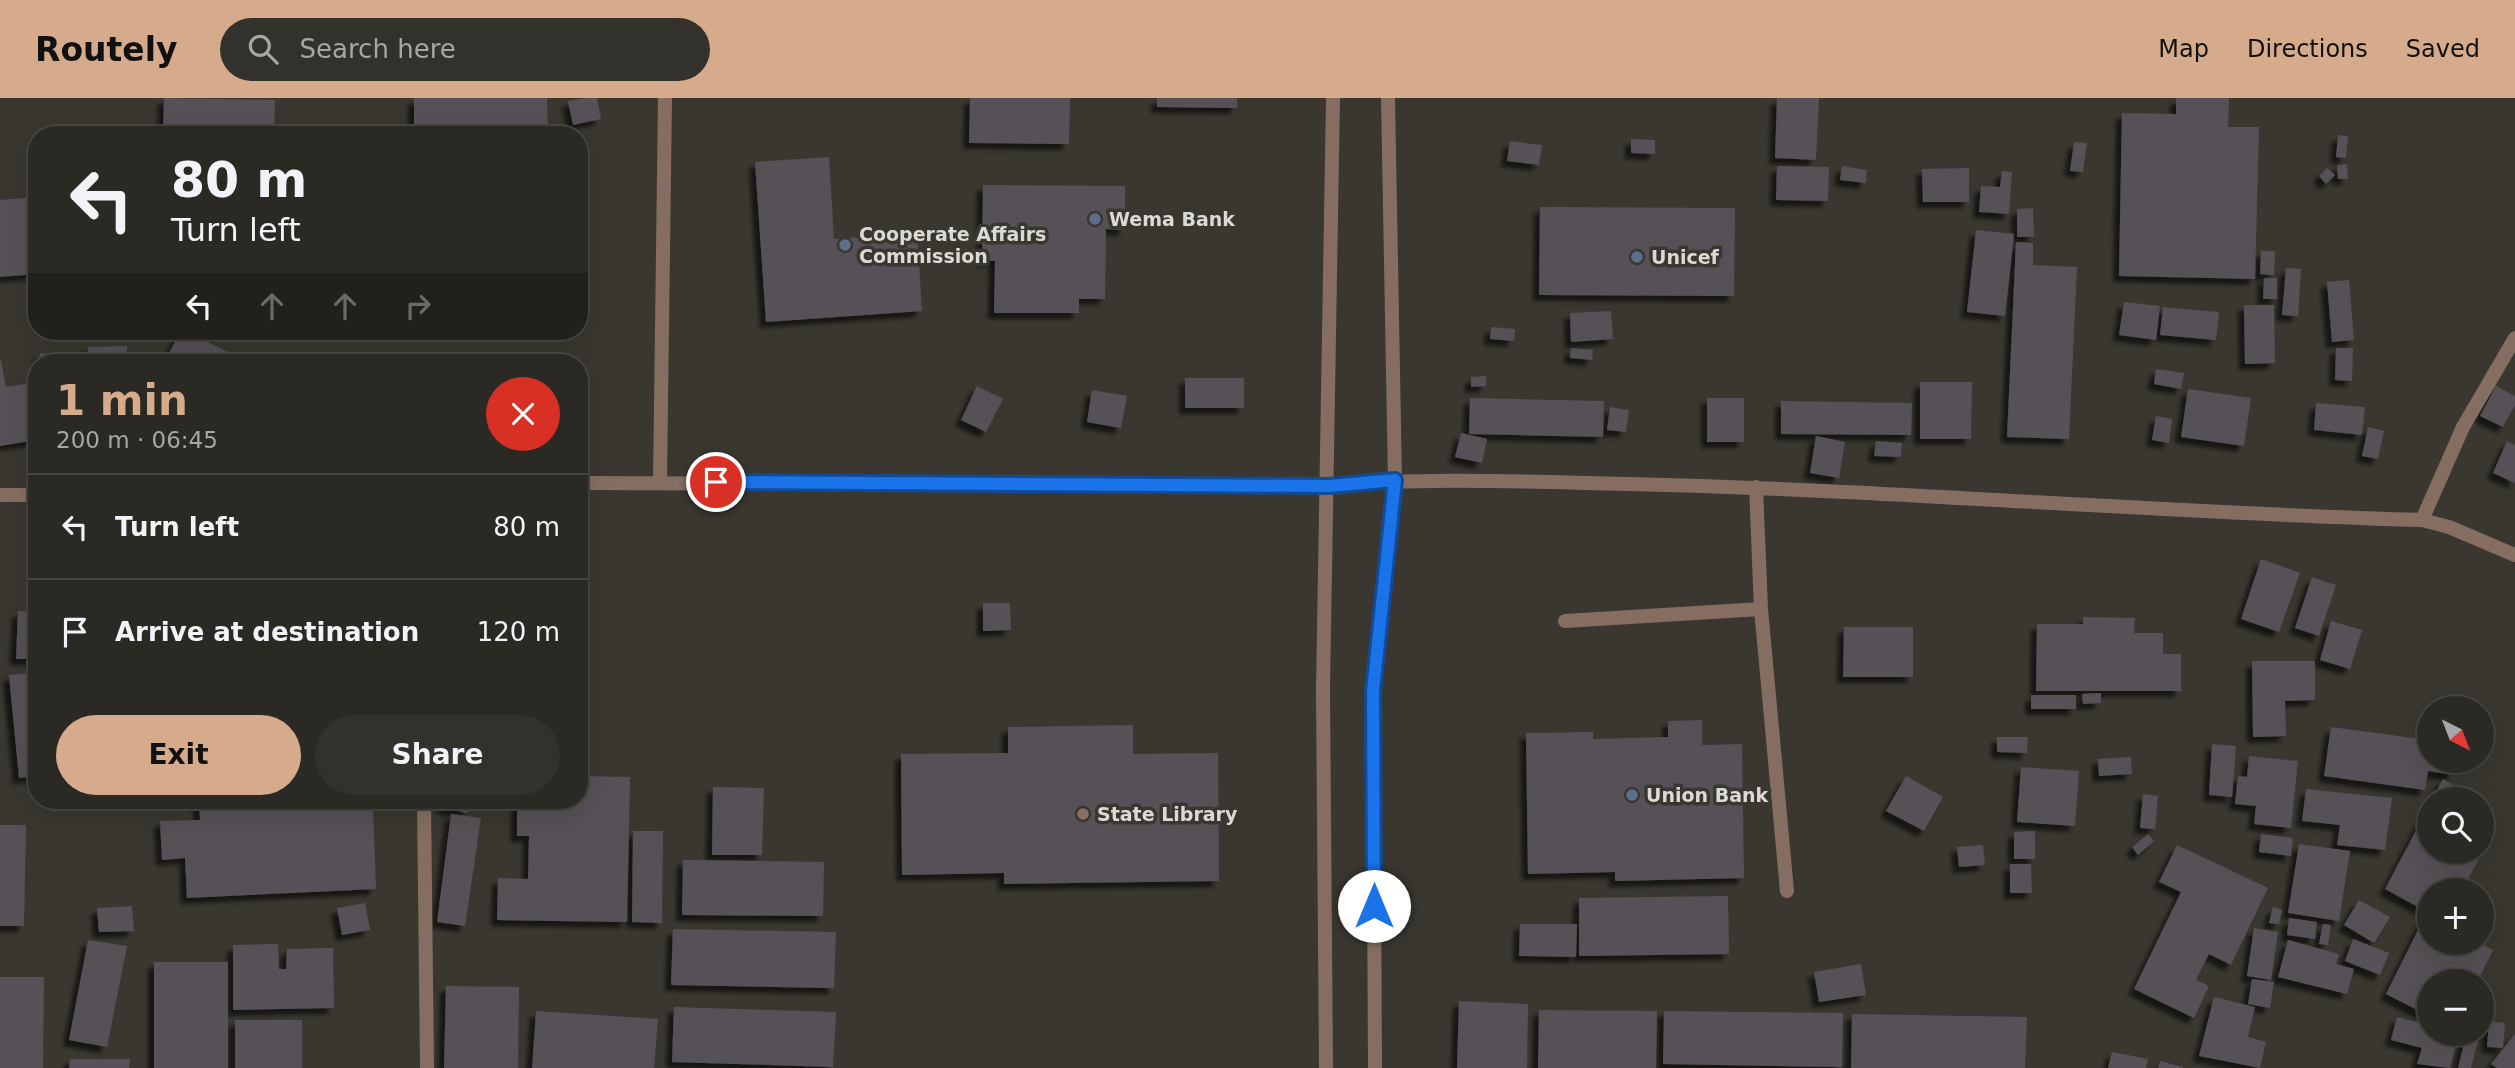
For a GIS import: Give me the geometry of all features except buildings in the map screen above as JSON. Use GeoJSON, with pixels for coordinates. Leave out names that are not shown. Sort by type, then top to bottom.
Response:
{"type":"FeatureCollection","features":[{"type":"Feature","properties":{"kind":"street"},"geometry":{"type":"LineString","coordinates":[[660,481],[666,98]]}},
{"type":"Feature","properties":{"kind":"street"},"geometry":{"type":"LineString","coordinates":[[1325,1068],[1323,689],[1329,486],[1333,98]]}},
{"type":"Feature","properties":{"kind":"street"},"geometry":{"type":"LineString","coordinates":[[1375,1068],[1373,691],[1395,480],[1388,98]]}},
{"type":"Feature","properties":{"kind":"street"},"geometry":{"type":"LineString","coordinates":[[2422,520],[2463,427],[2515,338]]}},
{"type":"Feature","properties":{"kind":"street"},"geometry":{"type":"LineString","coordinates":[[588,483],[1329,486],[1395,480],[1756,487],[2232,515],[2422,520],[2515,555]]}},
{"type":"Feature","properties":{"kind":"street"},"geometry":{"type":"LineString","coordinates":[[1756,487],[1761,609],[1787,891]]}},
{"type":"Feature","properties":{"kind":"street"},"geometry":{"type":"LineString","coordinates":[[0,495],[28,495]]}},
{"type":"Feature","properties":{"kind":"street"},"geometry":{"type":"LineString","coordinates":[[1565,621],[1761,609]]}},
{"type":"Feature","properties":{"kind":"street"},"geometry":{"type":"LineString","coordinates":[[424,809],[427,1068]]}},
{"type":"Feature","properties":{"kind":"place","name":"Wema Bank"},"geometry":{"type":"Point","coordinates":[1095,219]}},
{"type":"Feature","properties":{"kind":"place","name":"Cooperate Affairs Commission"},"geometry":{"type":"Point","coordinates":[845,245]}},
{"type":"Feature","properties":{"kind":"place","name":"Unicef"},"geometry":{"type":"Point","coordinates":[1637,257]}},
{"type":"Feature","properties":{"kind":"place","name":"Union Bank"},"geometry":{"type":"Point","coordinates":[1632,795]}},
{"type":"Feature","properties":{"kind":"place","name":"State Library"},"geometry":{"type":"Point","coordinates":[1083,814]}},
{"type":"Feature","properties":{"kind":"route"},"geometry":{"type":"LineString","coordinates":[[716,482],[1329,486],[1395,480],[1373,691],[1374,906]]}}]}
